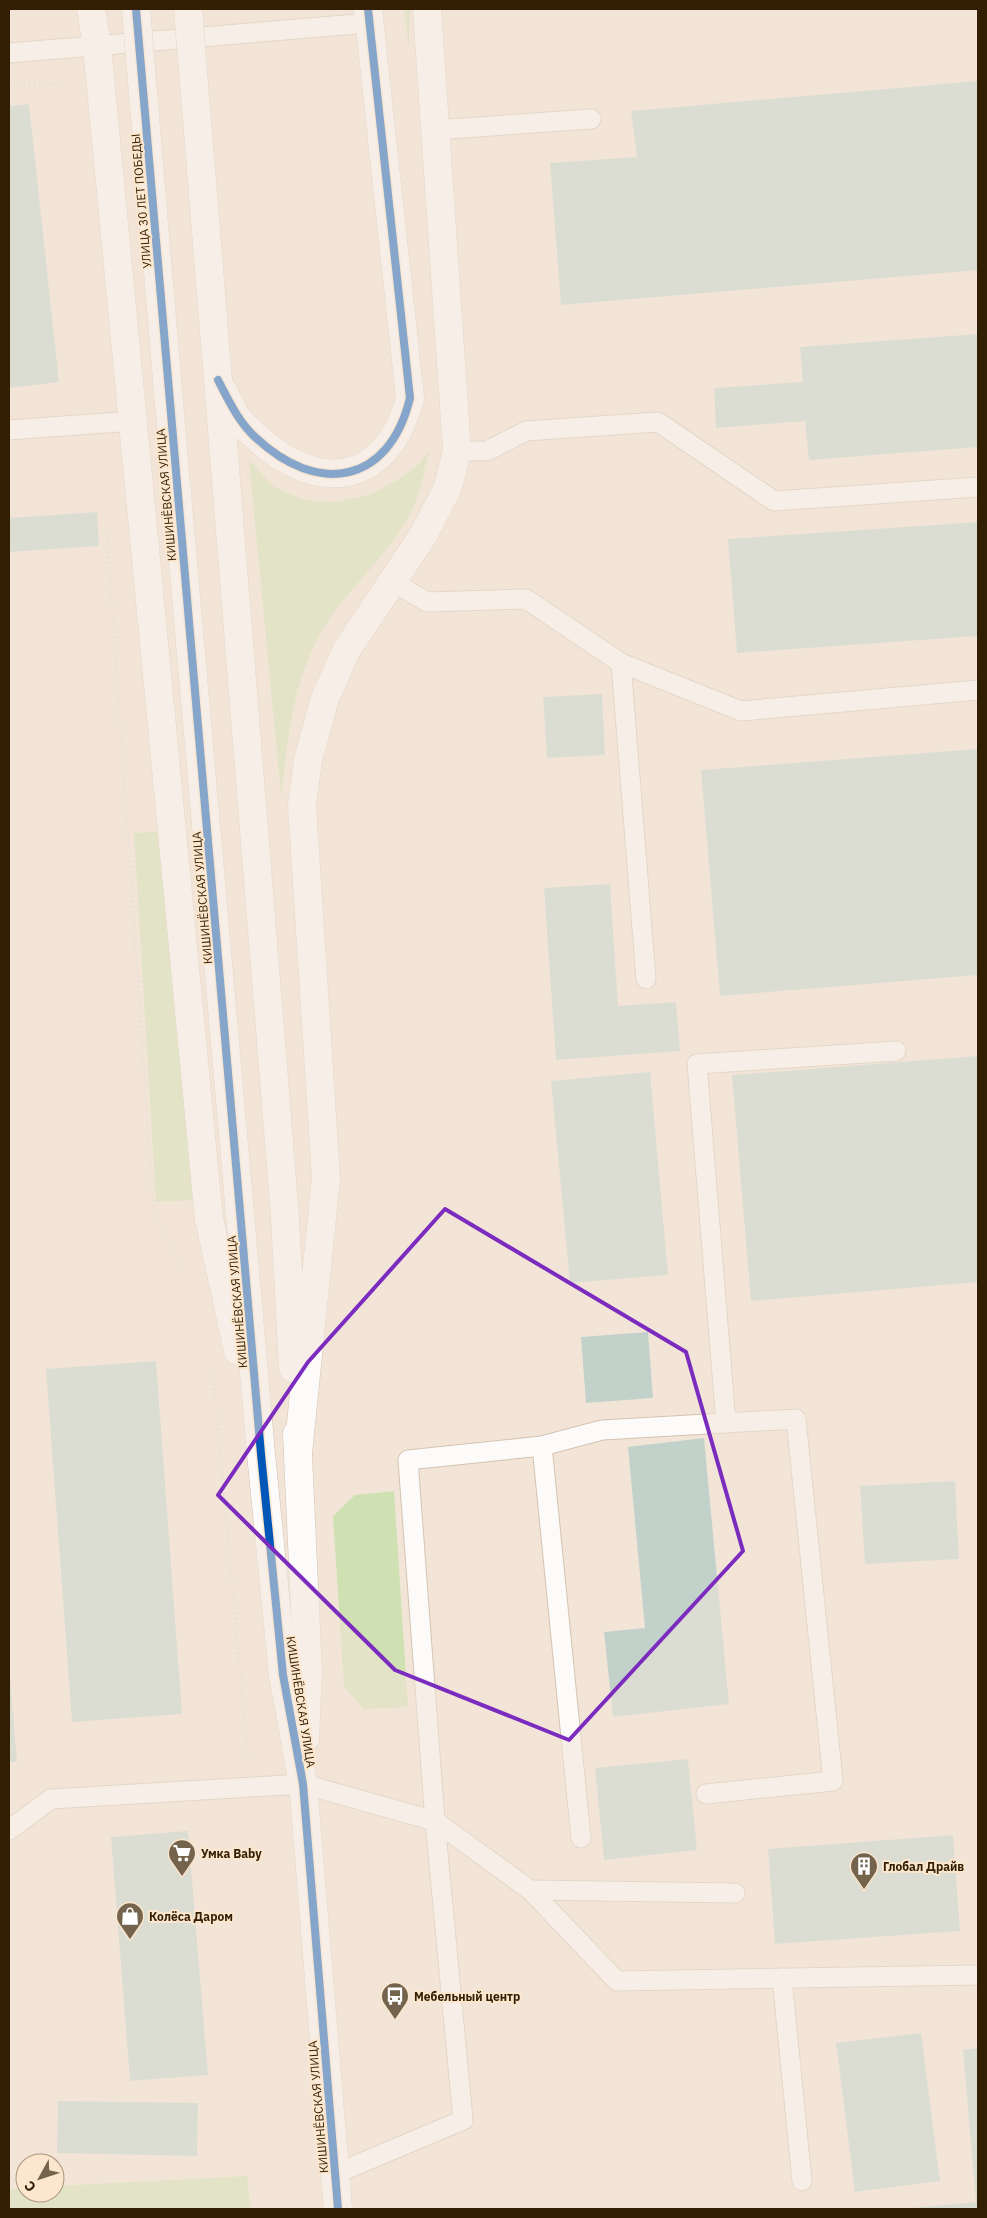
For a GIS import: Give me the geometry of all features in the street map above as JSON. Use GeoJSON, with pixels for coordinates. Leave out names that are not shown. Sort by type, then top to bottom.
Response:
{"type":"FeatureCollection","features":[{"type":"Feature","properties":{"kind":"street"},"geometry":{"type":"LineString","coordinates":[[90,9],[97,46],[209,1219],[261,1454]]}},
{"type":"Feature","properties":{"kind":"street","name":"УЛИЦА 30 ЛЕТ ПОБЕДЫ"},"geometry":{"type":"LineString","coordinates":[[136,9],[168,391]]}},
{"type":"Feature","properties":{"kind":"street"},"geometry":{"type":"LineString","coordinates":[[188,9],[218,380],[235,414],[256,438],[292,463],[314,472],[334,474],[352,472],[369,463],[384,450],[396,435],[405,417],[410,398],[368,16]]}},
{"type":"Feature","properties":{"kind":"street"},"geometry":{"type":"LineString","coordinates":[[298,1453],[326,1178],[302,805],[308,760],[325,698],[347,649],[424,534],[448,487],[457,452],[427,9]]}},
{"type":"Feature","properties":{"kind":"street","name":"КИШИНЁВСКАЯ УЛИЦА"},"geometry":{"type":"LineString","coordinates":[[218,380],[285,1217],[308,1673],[303,1784]]}},
{"type":"Feature","properties":{"kind":"street","name":"КИШИНЁВСКАЯ УЛИЦА"},"geometry":{"type":"LineString","coordinates":[[168,391],[261,1454],[283,1676],[303,1784],[338,2209]]}},
{"type":"Feature","properties":{"kind":"lane"},"geometry":{"type":"LineString","coordinates":[[9,54],[368,16]]}},
{"type":"Feature","properties":{"kind":"lane"},"geometry":{"type":"LineString","coordinates":[[434,130],[591,119]]}},
{"type":"Feature","properties":{"kind":"lane"},"geometry":{"type":"LineString","coordinates":[[9,430],[132,421]]}},
{"type":"Feature","properties":{"kind":"lane"},"geometry":{"type":"LineString","coordinates":[[457,452],[487,451],[526,431],[658,422],[774,501],[978,487]]}},
{"type":"Feature","properties":{"kind":"lane"},"geometry":{"type":"LineString","coordinates":[[393,582],[427,602],[526,598],[621,663],[741,710],[978,690]]}},
{"type":"Feature","properties":{"kind":"lane"},"geometry":{"type":"LineString","coordinates":[[621,663],[646,979]]}},
{"type":"Feature","properties":{"kind":"lane"},"geometry":{"type":"LineString","coordinates":[[726,1423],[696,1064],[896,1051]]}},
{"type":"Feature","properties":{"kind":"lane"},"geometry":{"type":"LineString","coordinates":[[335,2174],[463,2120],[435,1821],[408,1460],[542,1446],[602,1430],[796,1418],[832,1781],[706,1794]]}},
{"type":"Feature","properties":{"kind":"lane"},"geometry":{"type":"LineString","coordinates":[[542,1446],[581,1838]]}},
{"type":"Feature","properties":{"kind":"lane"},"geometry":{"type":"LineString","coordinates":[[9,1830],[51,1799],[303,1784],[435,1821],[530,1890],[616,1981],[978,1975]]}},
{"type":"Feature","properties":{"kind":"lane"},"geometry":{"type":"LineString","coordinates":[[530,1890],[735,1893]]}},
{"type":"Feature","properties":{"kind":"lane"},"geometry":{"type":"LineString","coordinates":[[782,1978],[802,2181]]}},
{"type":"Feature","properties":{"kind":"highlighted area"},"geometry":{"type":"Polygon","coordinates":[[[445,1209],[686,1352],[743,1551],[569,1740],[395,1670],[218,1495],[308,1362],[445,1209]]]}},
{"type":"Feature","properties":{"kind":"green space"},"geometry":{"type":"Polygon","coordinates":[[[404,9],[410,9],[409,48],[404,9]]]}},
{"type":"Feature","properties":{"kind":"green space"},"geometry":{"type":"Polygon","coordinates":[[[430,449],[416,501],[403,526],[327,622],[309,658],[296,696],[292,715],[281,795],[249,460],[274,487],[305,500],[334,502],[369,495],[397,480],[418,465],[430,449]]]}},
{"type":"Feature","properties":{"kind":"green space"},"geometry":{"type":"Polygon","coordinates":[[[171,831],[193,1200],[156,1202],[134,833],[171,831]]]}},
{"type":"Feature","properties":{"kind":"green space"},"geometry":{"type":"Polygon","coordinates":[[[394,1491],[408,1707],[364,1709],[344,1687],[333,1516],[355,1495],[394,1491]]]}},
{"type":"Feature","properties":{"kind":"green space"},"geometry":{"type":"Polygon","coordinates":[[[247,2176],[251,2209],[9,2209],[9,2189],[15,2189],[15,2203],[65,2203],[65,2185],[247,2176]]]}},
{"type":"Feature","properties":{"kind":"building"},"geometry":{"type":"Polygon","coordinates":[[[978,81],[978,270],[561,305],[550,163],[637,157],[631,111],[978,81]]]}},
{"type":"Feature","properties":{"kind":"building"},"geometry":{"type":"Polygon","coordinates":[[[29,104],[59,382],[9,388],[9,106],[29,104]]]}},
{"type":"Feature","properties":{"kind":"building"},"geometry":{"type":"Polygon","coordinates":[[[978,334],[978,447],[809,460],[805,421],[716,428],[714,388],[803,382],[800,347],[978,334]]]}},
{"type":"Feature","properties":{"kind":"building"},"geometry":{"type":"Polygon","coordinates":[[[97,512],[99,546],[9,552],[9,518],[97,512]]]}},
{"type":"Feature","properties":{"kind":"building"},"geometry":{"type":"Polygon","coordinates":[[[978,522],[978,636],[737,653],[728,539],[978,522]]]}},
{"type":"Feature","properties":{"kind":"building"},"geometry":{"type":"Polygon","coordinates":[[[602,694],[605,755],[547,758],[543,697],[602,694]]]}},
{"type":"Feature","properties":{"kind":"building"},"geometry":{"type":"Polygon","coordinates":[[[978,749],[978,975],[720,996],[701,770],[978,749]]]}},
{"type":"Feature","properties":{"kind":"building"},"geometry":{"type":"Polygon","coordinates":[[[610,884],[618,1006],[676,1002],[680,1051],[556,1060],[544,888],[610,884]]]}},
{"type":"Feature","properties":{"kind":"building"},"geometry":{"type":"Polygon","coordinates":[[[978,1056],[978,1282],[751,1301],[732,1075],[978,1056]]]}},
{"type":"Feature","properties":{"kind":"building"},"geometry":{"type":"Polygon","coordinates":[[[650,1072],[668,1275],[570,1283],[551,1081],[650,1072]]]}},
{"type":"Feature","properties":{"kind":"building"},"geometry":{"type":"Polygon","coordinates":[[[648,1332],[653,1398],[586,1403],[581,1337],[648,1332]]]}},
{"type":"Feature","properties":{"kind":"building"},"geometry":{"type":"Polygon","coordinates":[[[156,1361],[182,1714],[72,1722],[46,1369],[156,1361]]]}},
{"type":"Feature","properties":{"kind":"building"},"geometry":{"type":"Polygon","coordinates":[[[704,1438],[729,1704],[613,1717],[604,1632],[645,1628],[628,1447],[704,1438]]]}},
{"type":"Feature","properties":{"kind":"building"},"geometry":{"type":"Polygon","coordinates":[[[955,1481],[959,1559],[865,1564],[860,1486],[955,1481]]]}},
{"type":"Feature","properties":{"kind":"building"},"geometry":{"type":"Polygon","coordinates":[[[9,1665],[17,1762],[9,1762],[9,1665]]]}},
{"type":"Feature","properties":{"kind":"building"},"geometry":{"type":"Polygon","coordinates":[[[688,1759],[697,1850],[604,1860],[595,1768],[688,1759]]]}},
{"type":"Feature","properties":{"kind":"building"},"geometry":{"type":"Polygon","coordinates":[[[188,1831],[208,2075],[130,2081],[111,1837],[188,1831]]]}},
{"type":"Feature","properties":{"kind":"building","name":"Глобал Драйв"},"geometry":{"type":"Polygon","coordinates":[[[953,1835],[960,1931],[775,1944],[768,1849],[953,1835]]]}},
{"type":"Feature","properties":{"kind":"building"},"geometry":{"type":"Polygon","coordinates":[[[921,2033],[940,2181],[855,2192],[836,2043],[921,2033]]]}},
{"type":"Feature","properties":{"kind":"building"},"geometry":{"type":"Polygon","coordinates":[[[978,2048],[978,2209],[901,2209],[976,2202],[963,2050],[978,2048]]]}},
{"type":"Feature","properties":{"kind":"building"},"geometry":{"type":"Polygon","coordinates":[[[58,2101],[198,2103],[197,2156],[57,2153],[58,2101]]]}},
{"type":"Feature","properties":{"kind":"cycle path"},"geometry":{"type":"LineString","coordinates":[[136,9],[261,1454],[283,1675],[303,1784],[338,2209]]}},
{"type":"Feature","properties":{"kind":"cycle path"},"geometry":{"type":"LineString","coordinates":[[218,380],[234,410],[249,431],[279,456],[302,468],[326,474],[348,472],[368,464],[386,449],[400,427],[410,398],[368,9]]}},
{"type":"Feature","properties":{"kind":"place","name":"Умка Baby"},"geometry":{"type":"Point","coordinates":[182,1877]}},
{"type":"Feature","properties":{"kind":"place","name":"Глобал Драйв"},"geometry":{"type":"Point","coordinates":[864,1890]}},
{"type":"Feature","properties":{"kind":"place","name":"Колёса Даром"},"geometry":{"type":"Point","coordinates":[130,1940]}},
{"type":"Feature","properties":{"kind":"place","name":"Мебельный центр"},"geometry":{"type":"Point","coordinates":[395,2020]}}]}
